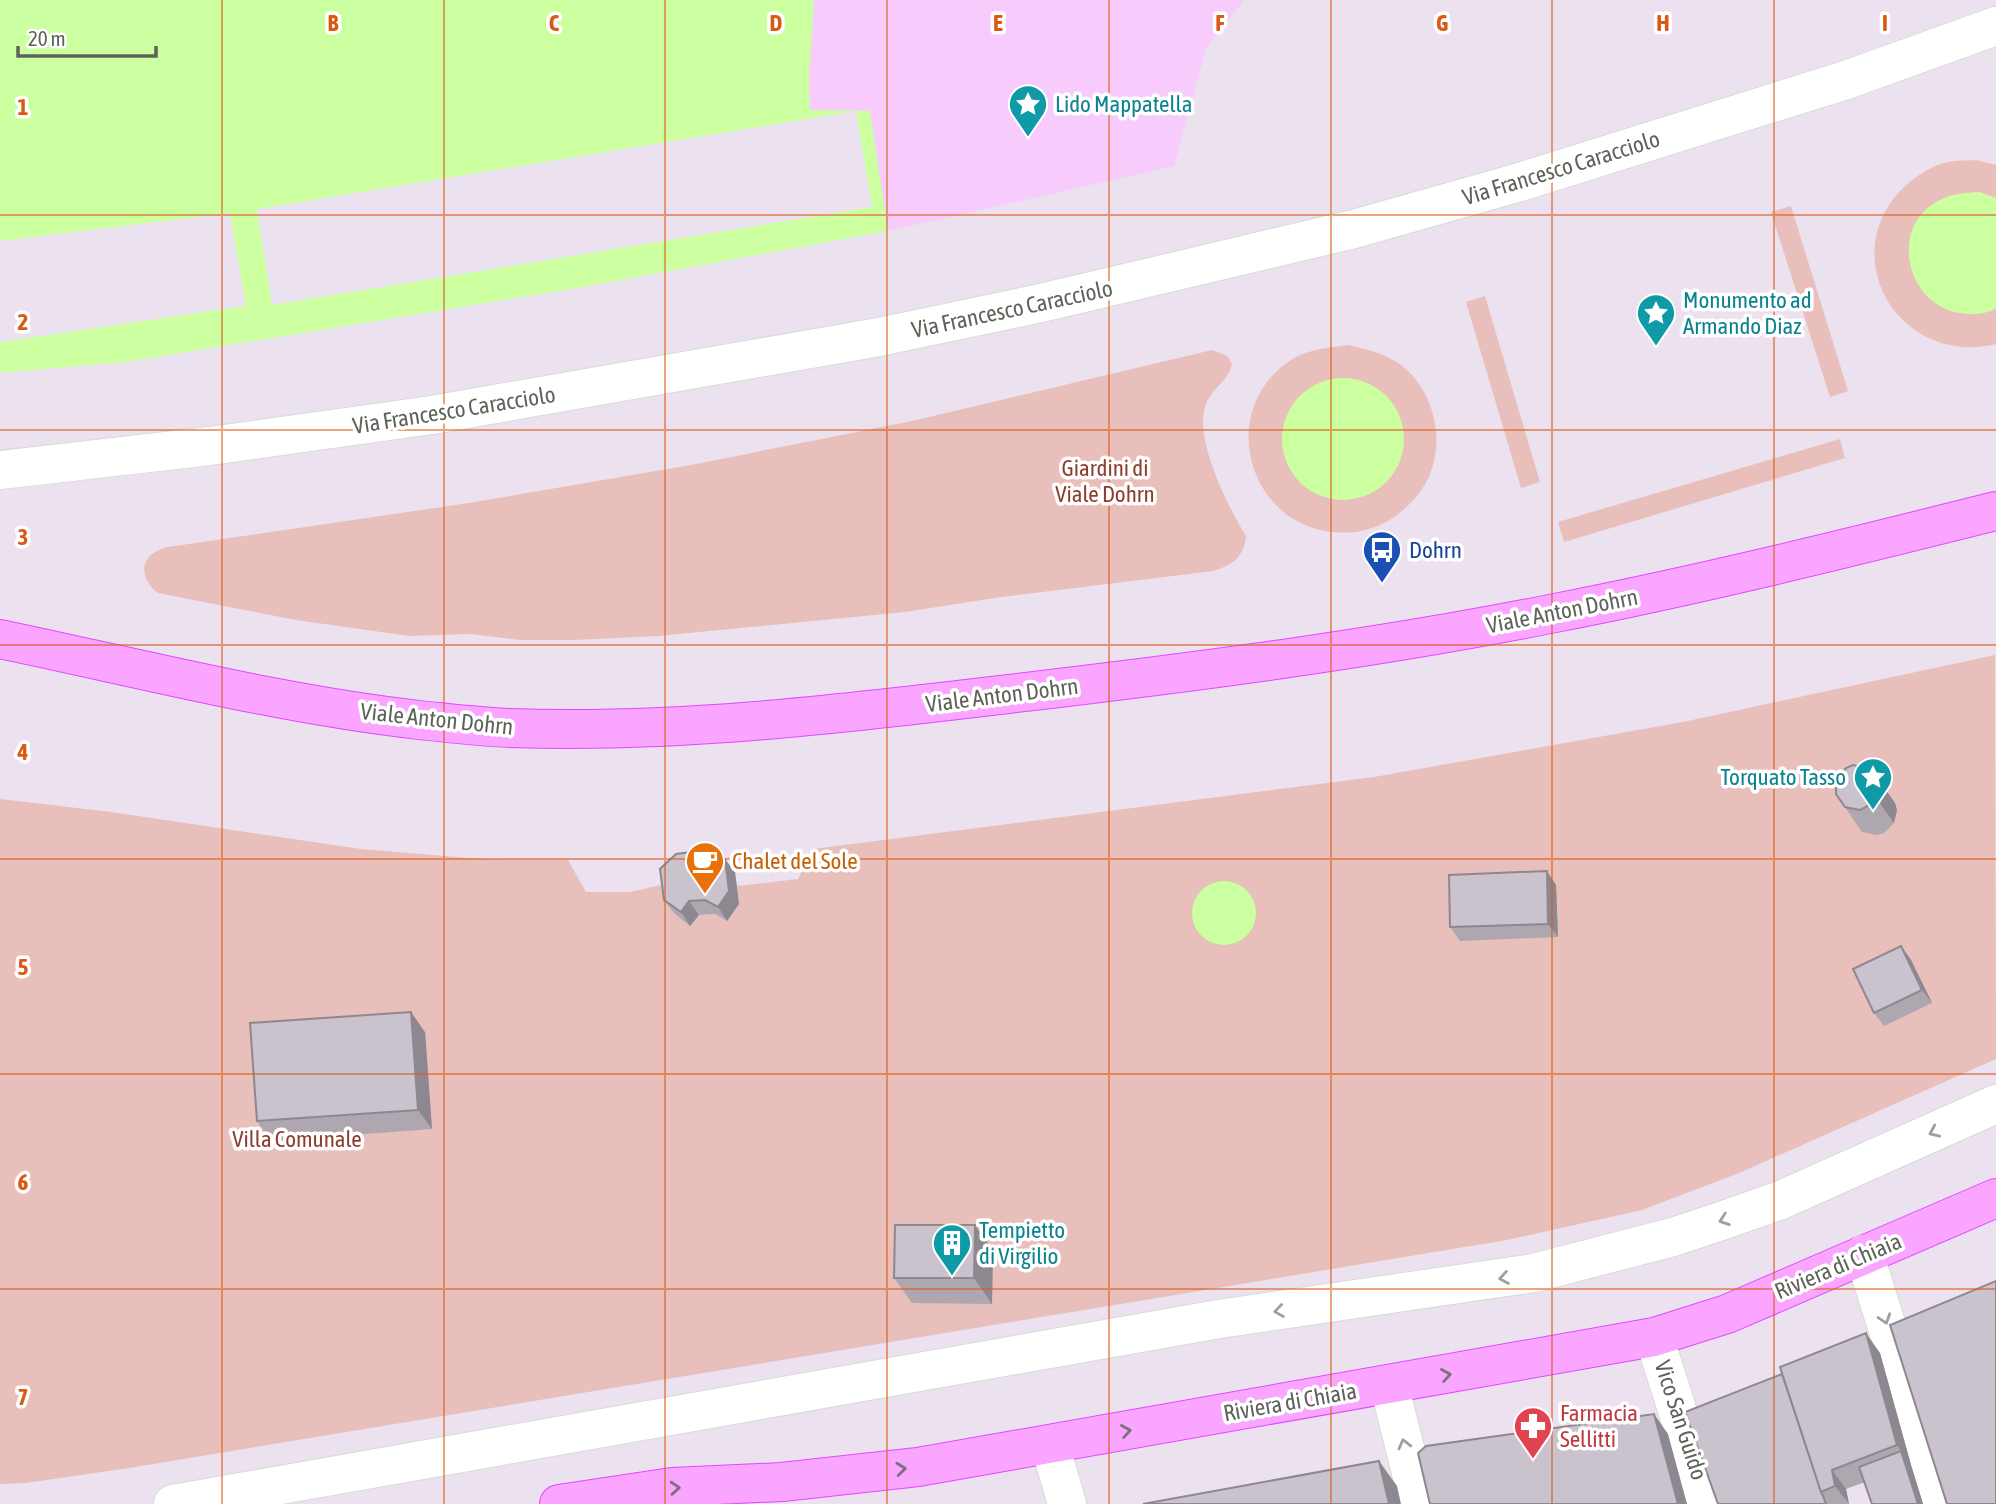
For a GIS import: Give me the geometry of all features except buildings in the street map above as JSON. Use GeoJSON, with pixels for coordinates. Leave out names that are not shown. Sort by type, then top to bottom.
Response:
{"type":"FeatureCollection","features":[{"type":"Feature","properties":{"kind":"main road","name":"Viale Anton Dohrn"},"geometry":{"type":"LineString","coordinates":[[0,639],[211,686],[380,715],[505,728],[628,728],[724,723],[835,715],[1182,673],[1413,639],[1548,615],[1723,578],[1996,511]]}},
{"type":"Feature","properties":{"kind":"main road","name":"Riviera di Chiaia"},"geometry":{"type":"LineString","coordinates":[[559,1504],[671,1488],[782,1482],[918,1467],[1654,1337],[1727,1314],[1996,1198]]}},
{"type":"Feature","properties":{"kind":"street","name":"Via Francesco Caracciolo"},"geometry":{"type":"LineString","coordinates":[[0,470],[211,446],[432,415],[879,337],[1041,303],[1354,229],[1520,182],[1846,80],[1996,26]]}},
{"type":"Feature","properties":{"kind":"street"},"geometry":{"type":"LineString","coordinates":[[173,1504],[1219,1319],[1534,1273],[1673,1237],[1780,1200],[1996,1104]]}},
{"type":"Feature","properties":{"kind":"street"},"geometry":{"type":"LineString","coordinates":[[1864,1254],[1943,1504]]}},
{"type":"Feature","properties":{"kind":"street","name":"Vico San Guido"},"geometry":{"type":"LineString","coordinates":[[1654,1337],[1707,1504]]}},
{"type":"Feature","properties":{"kind":"street"},"geometry":{"type":"LineString","coordinates":[[1389,1385],[1419,1504]]}},
{"type":"Feature","properties":{"kind":"street"},"geometry":{"type":"LineString","coordinates":[[1050,1445],[1067,1504]]}},
{"type":"Feature","properties":{"kind":"green space"},"geometry":{"type":"Polygon","coordinates":[[[1976,160],[1996,165],[1996,198],[1979,192],[1991,311],[1996,308],[1996,344],[1962,347],[1931,339],[1906,323],[1888,300],[1877,274],[1875,245],[1883,215],[1903,188],[1922,173],[1938,165],[1952,161],[1976,160]]]}},
{"type":"Feature","properties":{"kind":"green space"},"geometry":{"type":"Polygon","coordinates":[[[1791,206],[1848,391],[1830,397],[1771,212],[1791,206]]]}},
{"type":"Feature","properties":{"kind":"green space"},"geometry":{"type":"Polygon","coordinates":[[[1485,296],[1540,482],[1521,488],[1466,302],[1485,296]]]}},
{"type":"Feature","properties":{"kind":"green space"},"geometry":{"type":"Polygon","coordinates":[[[1349,345],[1394,360],[1418,383],[1433,414],[1436,449],[1427,482],[1408,505],[1380,525],[1345,533],[1304,524],[1280,509],[1263,488],[1252,463],[1249,436],[1253,409],[1266,383],[1288,362],[1310,352],[1349,345]]]}},
{"type":"Feature","properties":{"kind":"green space","name":"Giardini di Viale Dohrn"},"geometry":{"type":"Polygon","coordinates":[[[1212,350],[1227,356],[1232,364],[1227,376],[1206,404],[1204,435],[1214,472],[1246,536],[1240,555],[1226,566],[1213,571],[1001,597],[905,612],[658,636],[573,640],[521,640],[470,634],[409,636],[296,620],[158,593],[146,579],[144,572],[147,559],[168,547],[469,503],[691,465],[912,421],[1212,350]]]}},
{"type":"Feature","properties":{"kind":"green space"},"geometry":{"type":"Polygon","coordinates":[[[1840,439],[1845,458],[1564,542],[1558,522],[1840,439]]]}},
{"type":"Feature","properties":{"kind":"green space","name":"Villa Comunale"},"geometry":{"type":"Polygon","coordinates":[[[1995,655],[1996,1059],[1739,1173],[1642,1210],[1507,1240],[129,1468],[26,1483],[0,1484],[0,799],[111,812],[361,849],[480,859],[568,860],[586,892],[630,892],[670,883],[690,925],[699,915],[715,914],[727,921],[739,904],[737,886],[798,879],[813,849],[1374,777],[1683,722],[1995,655]]]}},
{"type":"Feature","properties":{"kind":"sand","name":"Lido Mappatella"},"geometry":{"type":"Polygon","coordinates":[[[814,0],[1244,0],[1206,49],[1174,166],[888,231],[870,111],[810,110],[809,77],[814,0]]]}},
{"type":"Feature","properties":{"kind":"shaded area"},"geometry":{"type":"Polygon","coordinates":[[[0,0],[814,0],[809,77],[810,110],[870,111],[888,231],[571,289],[125,362],[0,373],[0,0]]]}},
{"type":"Feature","properties":{"kind":"shaded area"},"geometry":{"type":"Polygon","coordinates":[[[1979,192],[1996,198],[1996,308],[1978,314],[1959,313],[1940,306],[1925,294],[1915,279],[1909,243],[1914,225],[1925,210],[1947,197],[1979,192]]]}},
{"type":"Feature","properties":{"kind":"shaded area"},"geometry":{"type":"Polygon","coordinates":[[[1343,378],[1366,383],[1386,396],[1399,416],[1404,439],[1399,462],[1386,482],[1366,495],[1343,500],[1320,495],[1300,482],[1287,462],[1282,439],[1287,416],[1300,396],[1320,383],[1343,378]]]}},
{"type":"Feature","properties":{"kind":"shaded area"},"geometry":{"type":"Polygon","coordinates":[[[1218,881],[1230,881],[1247,890],[1254,901],[1254,925],[1247,936],[1230,945],[1218,945],[1206,940],[1197,931],[1192,919],[1192,907],[1197,895],[1206,886],[1218,881]]]}},
{"type":"Feature","properties":{"kind":"pier"},"geometry":{"type":"Polygon","coordinates":[[[856,111],[872,207],[272,305],[257,209],[856,111]]]}},
{"type":"Feature","properties":{"kind":"pier"},"geometry":{"type":"Polygon","coordinates":[[[230,213],[246,306],[0,342],[0,241],[230,213]]]}},
{"type":"Feature","properties":{"kind":"place","name":"Lido Mappatella"},"geometry":{"type":"Point","coordinates":[1028,138]}},
{"type":"Feature","properties":{"kind":"place","name":"Monumento ad Armando Diaz"},"geometry":{"type":"Point","coordinates":[1656,347]}},
{"type":"Feature","properties":{"kind":"place","name":"Dohrn"},"geometry":{"type":"Point","coordinates":[1382,584]}},
{"type":"Feature","properties":{"kind":"place","name":"Torquato Tasso"},"geometry":{"type":"Point","coordinates":[1873,811]}},
{"type":"Feature","properties":{"kind":"place","name":"Chalet del Sole"},"geometry":{"type":"Point","coordinates":[705,895]}},
{"type":"Feature","properties":{"kind":"place","name":"Tempietto di Virgilio"},"geometry":{"type":"Point","coordinates":[952,1277]}},
{"type":"Feature","properties":{"kind":"place","name":"Farmacia Sellitti"},"geometry":{"type":"Point","coordinates":[1533,1460]}}]}
